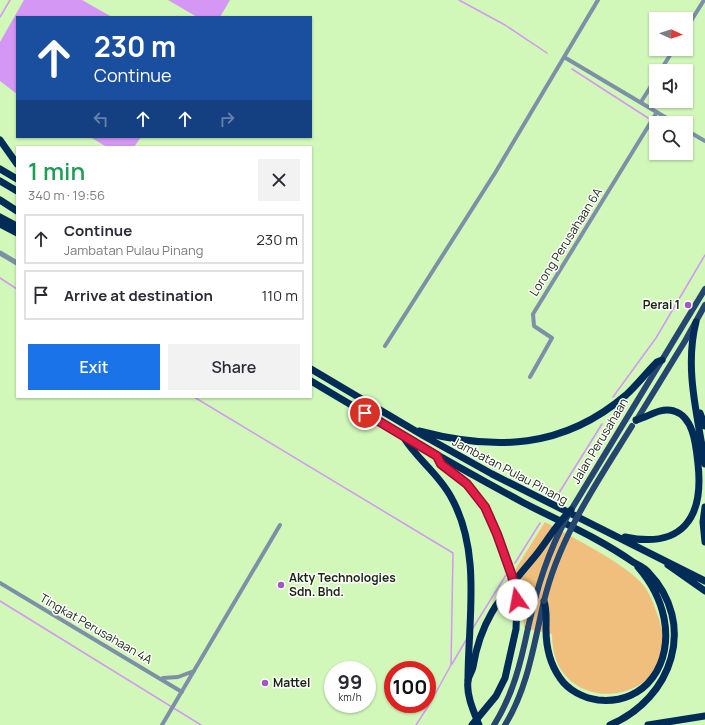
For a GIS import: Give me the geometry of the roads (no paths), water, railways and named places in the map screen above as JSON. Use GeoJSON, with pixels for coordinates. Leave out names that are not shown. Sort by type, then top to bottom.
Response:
{"type":"FeatureCollection","features":[{"type":"Feature","properties":{"kind":"highway"},"geometry":{"type":"LineString","coordinates":[[0,140],[16,163]]}},
{"type":"Feature","properties":{"kind":"highway"},"geometry":{"type":"LineString","coordinates":[[0,169],[16,178]]}},
{"type":"Feature","properties":{"kind":"highway"},"geometry":{"type":"LineString","coordinates":[[0,181],[16,190]]}},
{"type":"Feature","properties":{"kind":"highway"},"geometry":{"type":"LineString","coordinates":[[0,200],[16,210]]}},
{"type":"Feature","properties":{"kind":"highway"},"geometry":{"type":"LineString","coordinates":[[0,217],[16,225]]}},
{"type":"Feature","properties":{"kind":"highway"},"geometry":{"type":"LineString","coordinates":[[0,224],[16,232]]}},
{"type":"Feature","properties":{"kind":"highway"},"geometry":{"type":"LineString","coordinates":[[696,322],[691,358],[695,402],[705,464]]}},
{"type":"Feature","properties":{"kind":"highway"},"geometry":{"type":"LineString","coordinates":[[411,429],[444,438],[476,442],[514,443],[550,436],[582,425],[606,411],[632,390],[657,362],[662,360]]}},
{"type":"Feature","properties":{"kind":"highway","name":"Jambatan Pulau Pinang"},"geometry":{"type":"LineString","coordinates":[[312,370],[411,429],[518,488],[591,525],[658,556],[705,581]]}},
{"type":"Feature","properties":{"kind":"highway","name":"Jambatan Pulau Pinang"},"geometry":{"type":"LineString","coordinates":[[312,382],[437,456],[612,548],[644,568],[653,577],[667,601],[674,623],[672,652],[664,678],[650,697],[632,714],[610,725]]}},
{"type":"Feature","properties":{"kind":"highway"},"geometry":{"type":"LineString","coordinates":[[695,402],[705,426]]}},
{"type":"Feature","properties":{"kind":"highway"},"geometry":{"type":"LineString","coordinates":[[615,535],[644,540],[672,535],[682,529],[692,517],[698,499],[698,459],[688,422],[678,413],[667,410],[655,412],[634,423]]}},
{"type":"Feature","properties":{"kind":"highway"},"geometry":{"type":"LineString","coordinates":[[403,436],[409,446],[441,481],[452,497],[465,530],[470,562],[468,680],[471,704],[479,725]]}},
{"type":"Feature","properties":{"kind":"highway"},"geometry":{"type":"LineString","coordinates":[[437,456],[441,464],[467,484],[485,507],[497,534],[512,576],[517,600],[516,629],[505,678],[496,696],[472,725]]}},
{"type":"Feature","properties":{"kind":"highway"},"geometry":{"type":"LineString","coordinates":[[705,507],[703,522],[705,542]]}},
{"type":"Feature","properties":{"kind":"highway"},"geometry":{"type":"LineString","coordinates":[[468,680],[472,671],[479,638],[493,610],[542,547],[562,518],[571,510]]}},
{"type":"Feature","properties":{"kind":"highway"},"geometry":{"type":"LineString","coordinates":[[658,556],[705,591]]}},
{"type":"Feature","properties":{"kind":"highway"},"geometry":{"type":"LineString","coordinates":[[544,601],[546,611],[546,640],[551,662],[559,677],[567,686],[582,696],[599,700],[616,700],[635,694],[656,674],[664,655],[665,642],[664,619],[654,589],[634,562]]}},
{"type":"Feature","properties":{"kind":"highway"},"geometry":{"type":"LineString","coordinates":[[648,725],[705,716]]}},
{"type":"Feature","properties":{"kind":"main road","name":"Jalan Perusahaan"},"geometry":{"type":"LineString","coordinates":[[494,725],[509,696],[515,680],[535,595],[546,560],[557,535],[705,289]]}},
{"type":"Feature","properties":{"kind":"main road","name":"Jalan Perusahaan"},"geometry":{"type":"LineString","coordinates":[[505,725],[522,688],[544,601],[555,564],[566,538],[705,305]]}},
{"type":"Feature","properties":{"kind":"street"},"geometry":{"type":"LineString","coordinates":[[385,346],[496,174],[598,0]]}},
{"type":"Feature","properties":{"kind":"street"},"geometry":{"type":"LineString","coordinates":[[693,18],[704,0]]}},
{"type":"Feature","properties":{"kind":"street"},"geometry":{"type":"LineString","coordinates":[[564,57],[664,116]]}},
{"type":"Feature","properties":{"kind":"street"},"geometry":{"type":"LineString","coordinates":[[642,102],[649,90]]}},
{"type":"Feature","properties":{"kind":"street","name":"Lorong Perusahaan 6A"},"geometry":{"type":"LineString","coordinates":[[530,377],[552,338],[534,326],[533,314],[657,112]]}},
{"type":"Feature","properties":{"kind":"street"},"geometry":{"type":"LineString","coordinates":[[693,134],[705,141]]}},
{"type":"Feature","properties":{"kind":"street"},"geometry":{"type":"LineString","coordinates":[[0,253],[16,262]]}},
{"type":"Feature","properties":{"kind":"street"},"geometry":{"type":"LineString","coordinates":[[162,725],[280,525]]}},
{"type":"Feature","properties":{"kind":"street","name":"Tingkat Perusahaan 4A"},"geometry":{"type":"LineString","coordinates":[[0,583],[182,692]]}},
{"type":"Feature","properties":{"kind":"street"},"geometry":{"type":"LineString","coordinates":[[153,674],[161,678],[169,679],[195,671]]}},
{"type":"Feature","properties":{"kind":"waterway"},"geometry":{"type":"LineString","coordinates":[[0,17],[10,0]]}},
{"type":"Feature","properties":{"kind":"waterway"},"geometry":{"type":"LineString","coordinates":[[459,0],[505,25],[547,53]]}},
{"type":"Feature","properties":{"kind":"waterway"},"geometry":{"type":"LineString","coordinates":[[572,69],[648,118]]}},
{"type":"Feature","properties":{"kind":"waterway"},"geometry":{"type":"LineString","coordinates":[[613,397],[656,338],[705,255]]}},
{"type":"Feature","properties":{"kind":"waterway"},"geometry":{"type":"LineString","coordinates":[[0,278],[16,288]]}},
{"type":"Feature","properties":{"kind":"waterway"},"geometry":{"type":"LineString","coordinates":[[196,398],[453,553],[451,665],[416,725]]}},
{"type":"Feature","properties":{"kind":"waterway"},"geometry":{"type":"LineString","coordinates":[[557,496],[602,424]]}},
{"type":"Feature","properties":{"kind":"waterway"},"geometry":{"type":"LineString","coordinates":[[515,563],[540,523]]}},
{"type":"Feature","properties":{"kind":"waterway"},"geometry":{"type":"LineString","coordinates":[[473,628],[506,575]]}},
{"type":"Feature","properties":{"kind":"waterway"},"geometry":{"type":"LineString","coordinates":[[0,601],[201,725]]}},
{"type":"Feature","properties":{"kind":"waterway"},"geometry":{"type":"LineString","coordinates":[[452,664],[466,640]]}},
{"type":"Feature","properties":{"kind":"place","name":"Perai 1"},"geometry":{"type":"Point","coordinates":[688,305]}},
{"type":"Feature","properties":{"kind":"place","name":"Akty Technologies Sdn. Bhd."},"geometry":{"type":"Point","coordinates":[281,585]}},
{"type":"Feature","properties":{"kind":"place","name":"Mattel"},"geometry":{"type":"Point","coordinates":[265,683]}}]}
